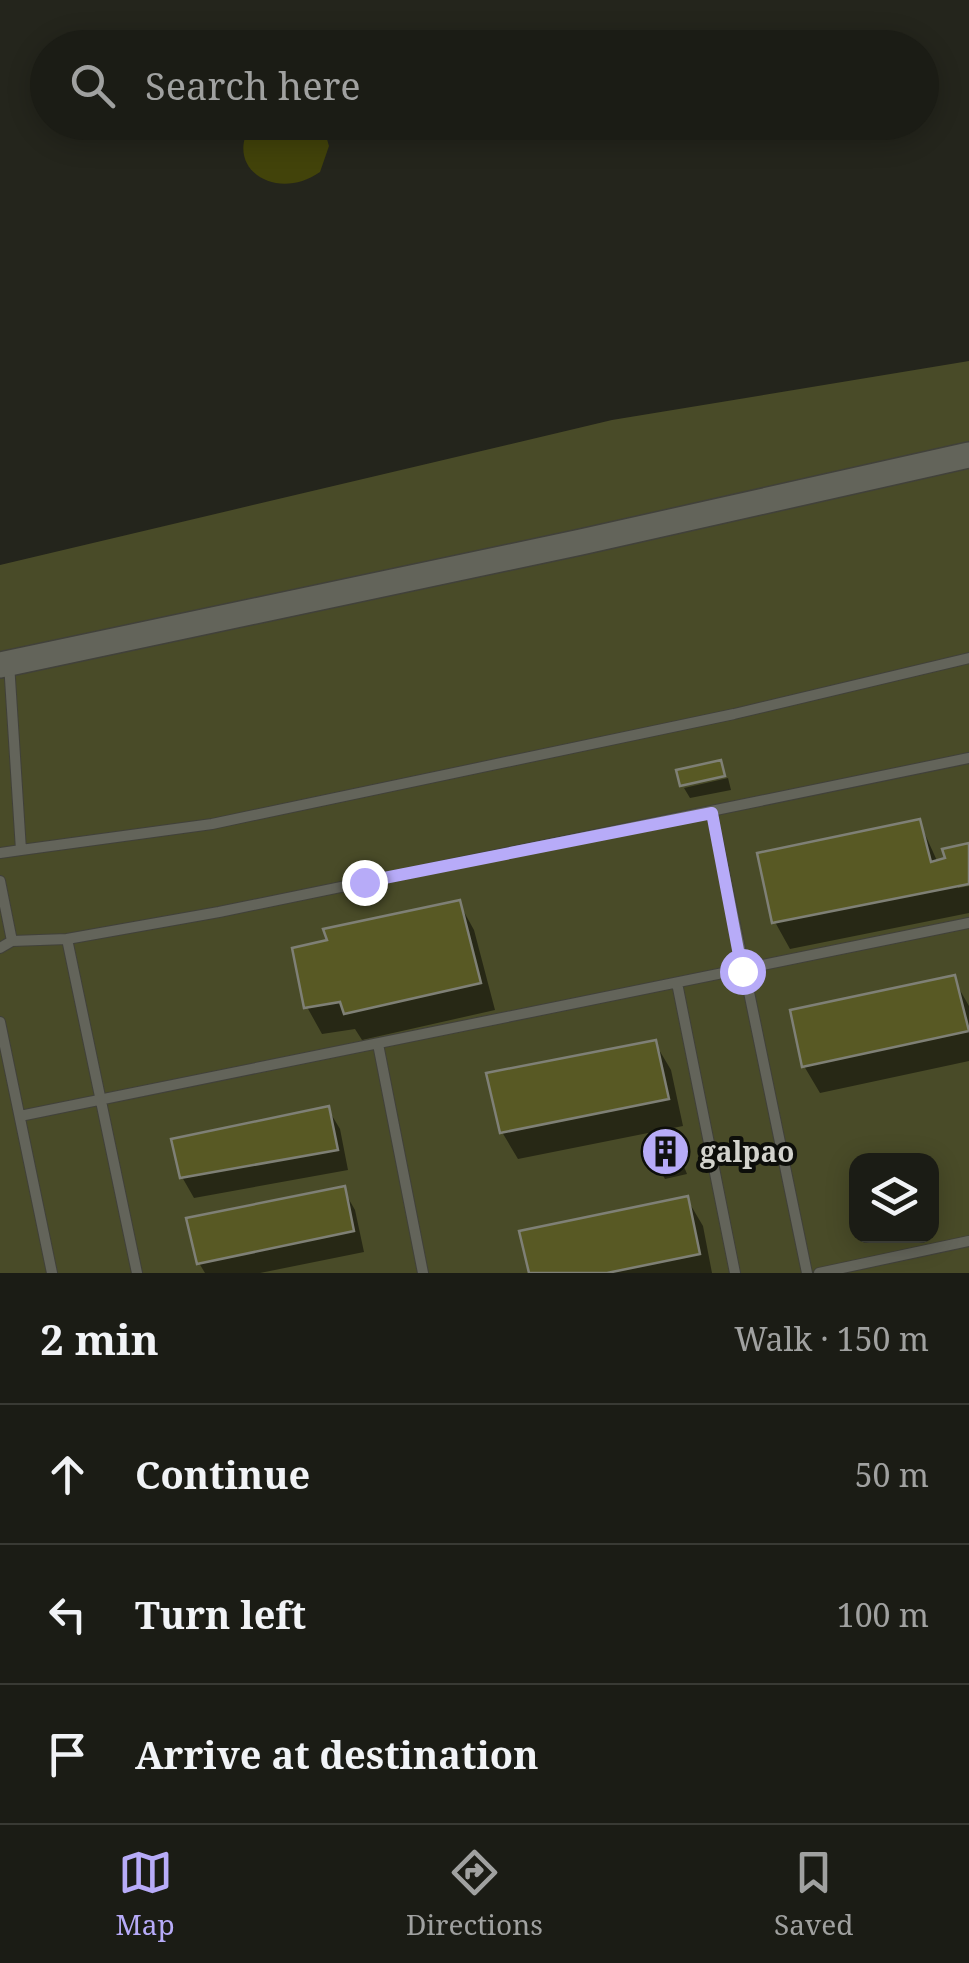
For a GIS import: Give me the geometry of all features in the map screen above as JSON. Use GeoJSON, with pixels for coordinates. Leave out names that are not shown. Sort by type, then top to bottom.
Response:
{"type":"FeatureCollection","features":[{"type":"Feature","properties":{"kind":"street"},"geometry":{"type":"LineString","coordinates":[[4,664],[582,542],[969,455]]}},
{"type":"Feature","properties":{"kind":"lane"},"geometry":{"type":"LineString","coordinates":[[0,853],[212,824],[718,717],[969,658]]}},
{"type":"Feature","properties":{"kind":"lane"},"geometry":{"type":"LineString","coordinates":[[4,664],[21,850]]}},
{"type":"Feature","properties":{"kind":"lane"},"geometry":{"type":"LineString","coordinates":[[0,948],[12,941],[67,940],[712,813],[969,758]]}},
{"type":"Feature","properties":{"kind":"lane"},"geometry":{"type":"LineString","coordinates":[[712,813],[806,1273]]}},
{"type":"Feature","properties":{"kind":"lane"},"geometry":{"type":"LineString","coordinates":[[0,880],[12,941]]}},
{"type":"Feature","properties":{"kind":"lane"},"geometry":{"type":"LineString","coordinates":[[20,1116],[969,923]]}},
{"type":"Feature","properties":{"kind":"lane"},"geometry":{"type":"LineString","coordinates":[[67,940],[136,1273]]}},
{"type":"Feature","properties":{"kind":"lane"},"geometry":{"type":"LineString","coordinates":[[677,983],[736,1273]]}},
{"type":"Feature","properties":{"kind":"lane"},"geometry":{"type":"LineString","coordinates":[[0,1022],[52,1273]]}},
{"type":"Feature","properties":{"kind":"lane"},"geometry":{"type":"LineString","coordinates":[[378,1044],[424,1273]]}},
{"type":"Feature","properties":{"kind":"lane"},"geometry":{"type":"LineString","coordinates":[[819,1273],[969,1241]]}},
{"type":"Feature","properties":{"kind":"green space"},"geometry":{"type":"Polygon","coordinates":[[[969,361],[969,1273],[0,1273],[0,565],[612,420],[969,361]]]}},
{"type":"Feature","properties":{"kind":"shaded area"},"geometry":{"type":"Polygon","coordinates":[[[245,140],[327,140],[329,146],[320,172],[287,184],[258,176],[244,154],[245,140]]]}},
{"type":"Feature","properties":{"kind":"building"},"geometry":{"type":"Polygon","coordinates":[[[721,760],[725,776],[680,786],[676,770],[721,760]]]}},
{"type":"Feature","properties":{"kind":"building"},"geometry":{"type":"Polygon","coordinates":[[[920,819],[931,862],[945,858],[942,849],[969,843],[969,884],[772,923],[757,853],[920,819]]]}},
{"type":"Feature","properties":{"kind":"building"},"geometry":{"type":"Polygon","coordinates":[[[460,900],[481,983],[344,1014],[340,1002],[304,1008],[292,948],[327,940],[323,929],[460,900]]]}},
{"type":"Feature","properties":{"kind":"building"},"geometry":{"type":"Polygon","coordinates":[[[955,975],[969,1031],[802,1067],[790,1010],[955,975]]]}},
{"type":"Feature","properties":{"kind":"building"},"geometry":{"type":"Polygon","coordinates":[[[656,1040],[669,1099],[500,1133],[486,1073],[656,1040]]]}},
{"type":"Feature","properties":{"kind":"building"},"geometry":{"type":"Polygon","coordinates":[[[329,1106],[338,1150],[180,1178],[171,1139],[329,1106]]]}},
{"type":"Feature","properties":{"kind":"building","name":"galpao"},"geometry":{"type":"Polygon","coordinates":[[[674,1134],[681,1161],[655,1167],[649,1141],[674,1134]]]}},
{"type":"Feature","properties":{"kind":"building"},"geometry":{"type":"Polygon","coordinates":[[[345,1186],[354,1231],[197,1264],[186,1218],[345,1186]]]}},
{"type":"Feature","properties":{"kind":"building"},"geometry":{"type":"Polygon","coordinates":[[[688,1196],[700,1254],[607,1273],[529,1273],[519,1231],[688,1196]]]}},
{"type":"Feature","properties":{"kind":"place","name":"galpao"},"geometry":{"type":"Point","coordinates":[665,1151]}},
{"type":"Feature","properties":{"kind":"route"},"geometry":{"type":"LineString","coordinates":[[364,882],[712,813],[742,971]]}}]}
